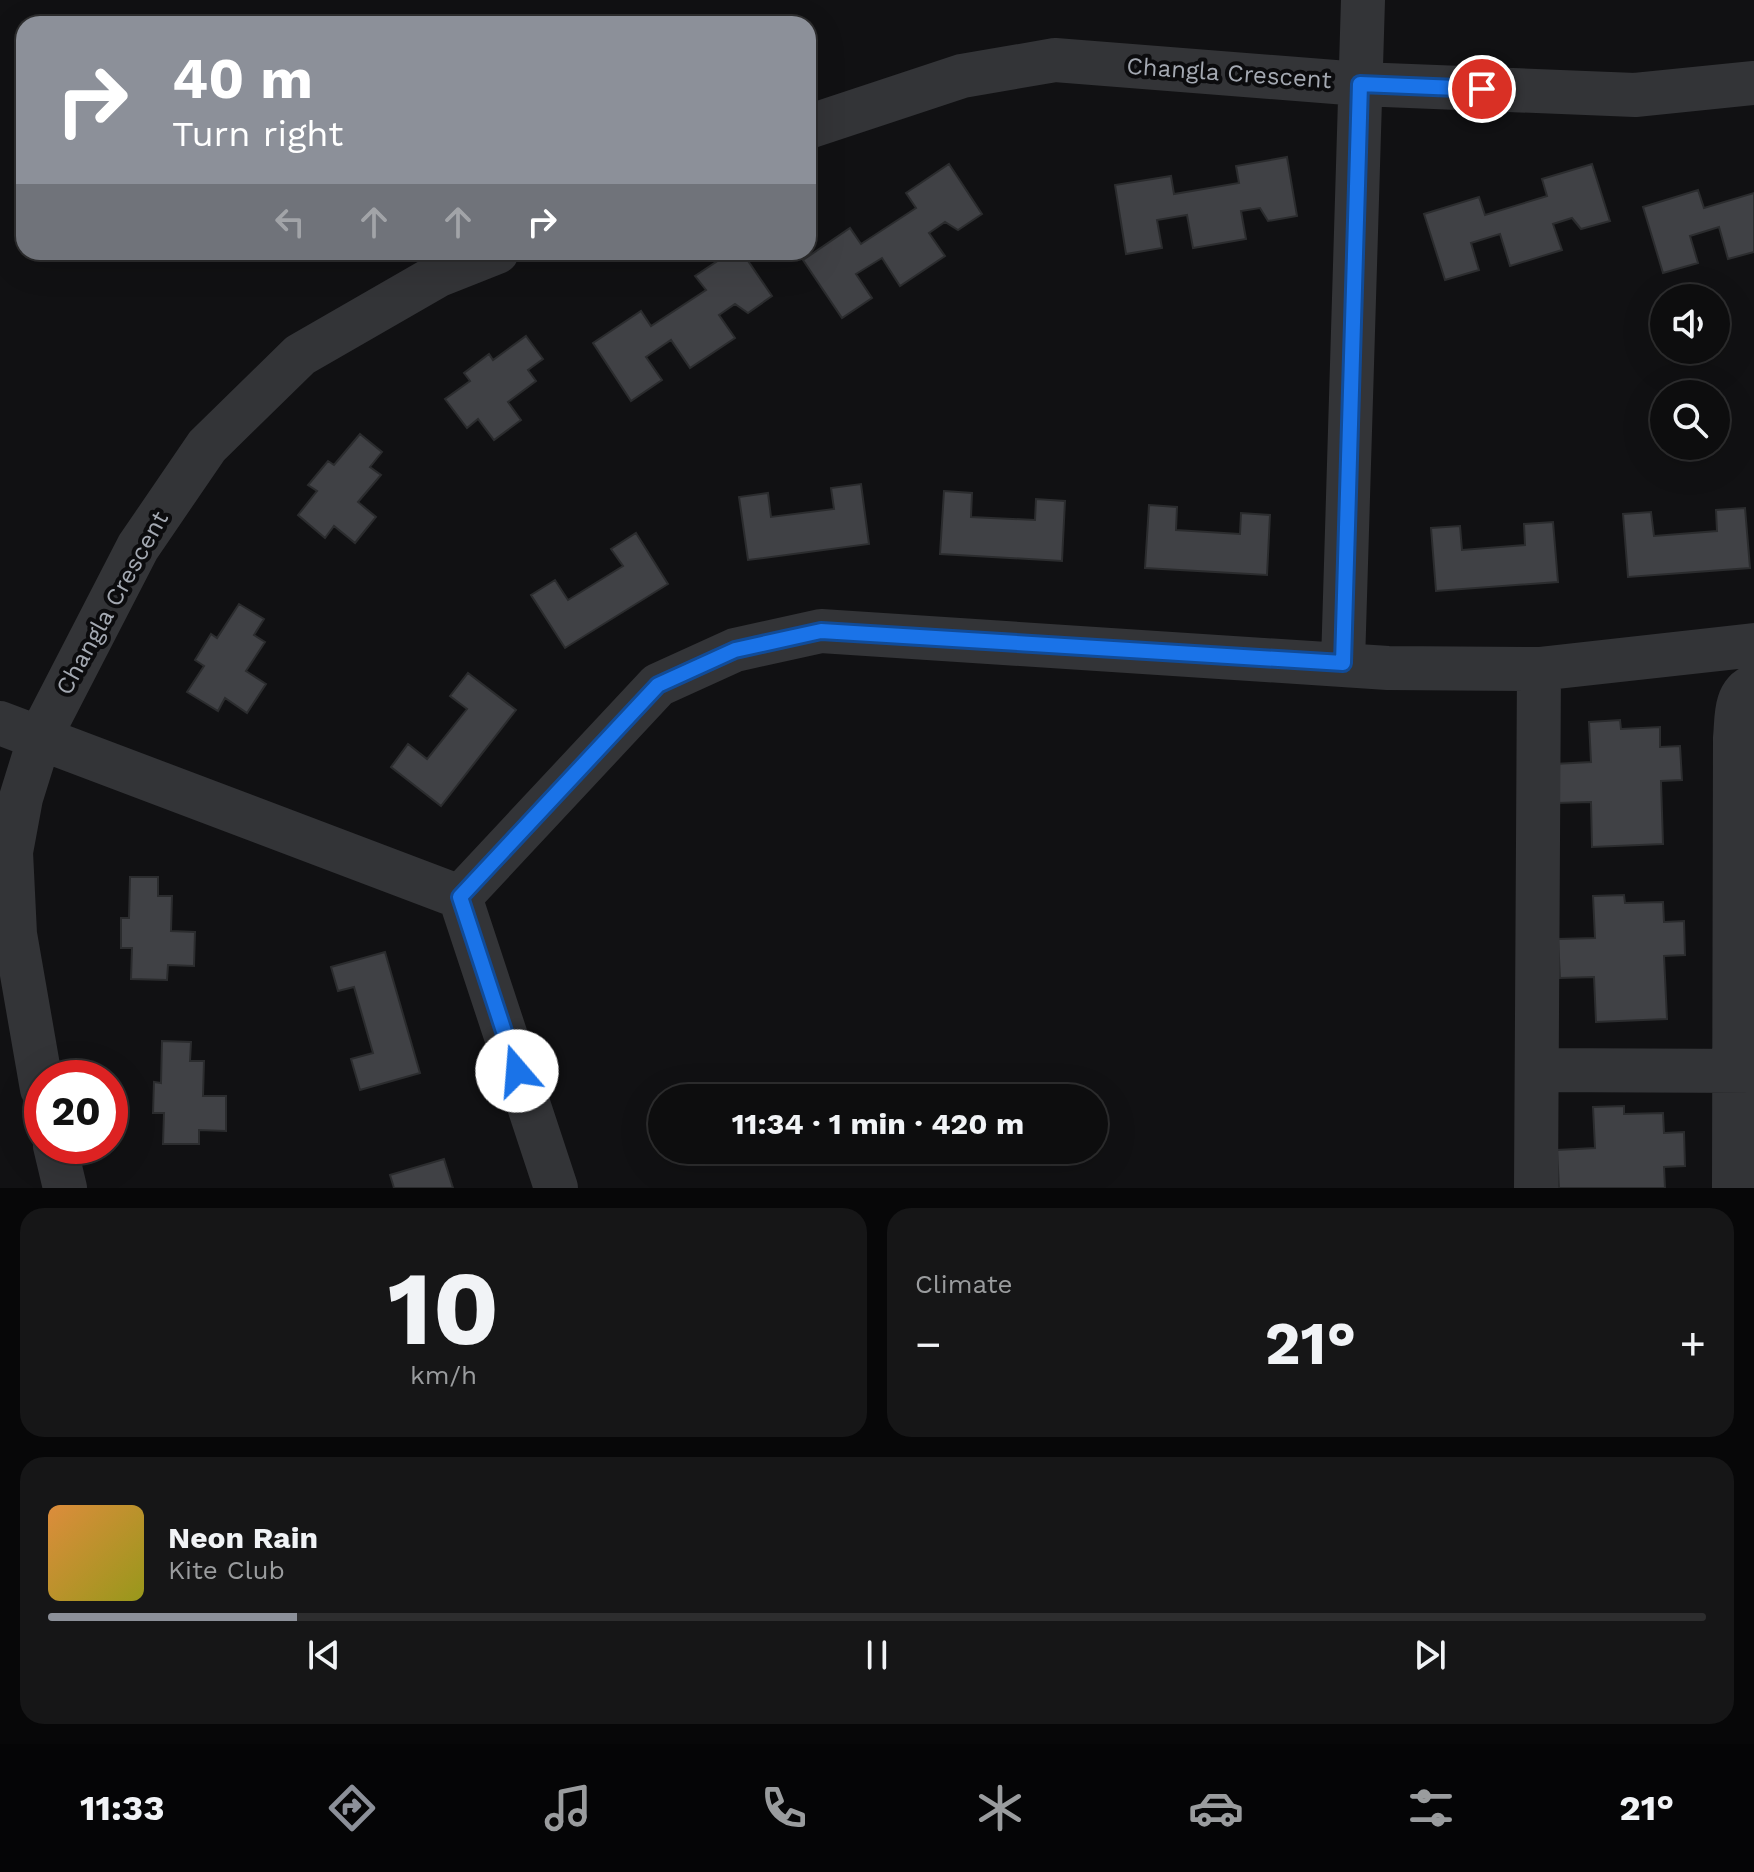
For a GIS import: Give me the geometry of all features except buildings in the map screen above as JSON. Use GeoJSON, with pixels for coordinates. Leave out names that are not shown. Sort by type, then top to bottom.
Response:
{"type":"FeatureCollection","features":[{"type":"Feature","properties":{"kind":"street"},"geometry":{"type":"LineString","coordinates":[[1343,663],[1363,0]]}},
{"type":"Feature","properties":{"kind":"street","name":"Changla Crescent"},"geometry":{"type":"LineString","coordinates":[[816,124],[962,76],[1055,60],[1360,84],[1635,95],[1754,83]]}},
{"type":"Feature","properties":{"kind":"street","name":"Changla Crescent"},"geometry":{"type":"LineString","coordinates":[[37,1060],[15,934],[11,852],[21,798],[20,730],[207,446],[300,355],[439,275],[477,260]]}},
{"type":"Feature","properties":{"kind":"street"},"geometry":{"type":"LineString","coordinates":[[460,897],[658,685],[735,650],[821,631],[1388,668],[1539,669],[1754,645]]}},
{"type":"Feature","properties":{"kind":"street"},"geometry":{"type":"LineString","coordinates":[[1536,1188],[1539,669]]}},
{"type":"Feature","properties":{"kind":"street"},"geometry":{"type":"LineString","coordinates":[[1734,1188],[1744,1071],[1735,738],[1739,701],[1747,688],[1754,686]]}},
{"type":"Feature","properties":{"kind":"street"},"geometry":{"type":"LineString","coordinates":[[20,730],[460,897]]}},
{"type":"Feature","properties":{"kind":"street"},"geometry":{"type":"LineString","coordinates":[[460,897],[556,1188]]}},
{"type":"Feature","properties":{"kind":"street"},"geometry":{"type":"LineString","coordinates":[[1537,1070],[1744,1071]]}},
{"type":"Feature","properties":{"kind":"street"},"geometry":{"type":"LineString","coordinates":[[59,1164],[65,1188]]}},
{"type":"Feature","properties":{"kind":"route"},"geometry":{"type":"LineString","coordinates":[[517,1071],[460,897],[658,685],[735,650],[821,631],[1343,663],[1360,84],[1482,89]]}}]}
